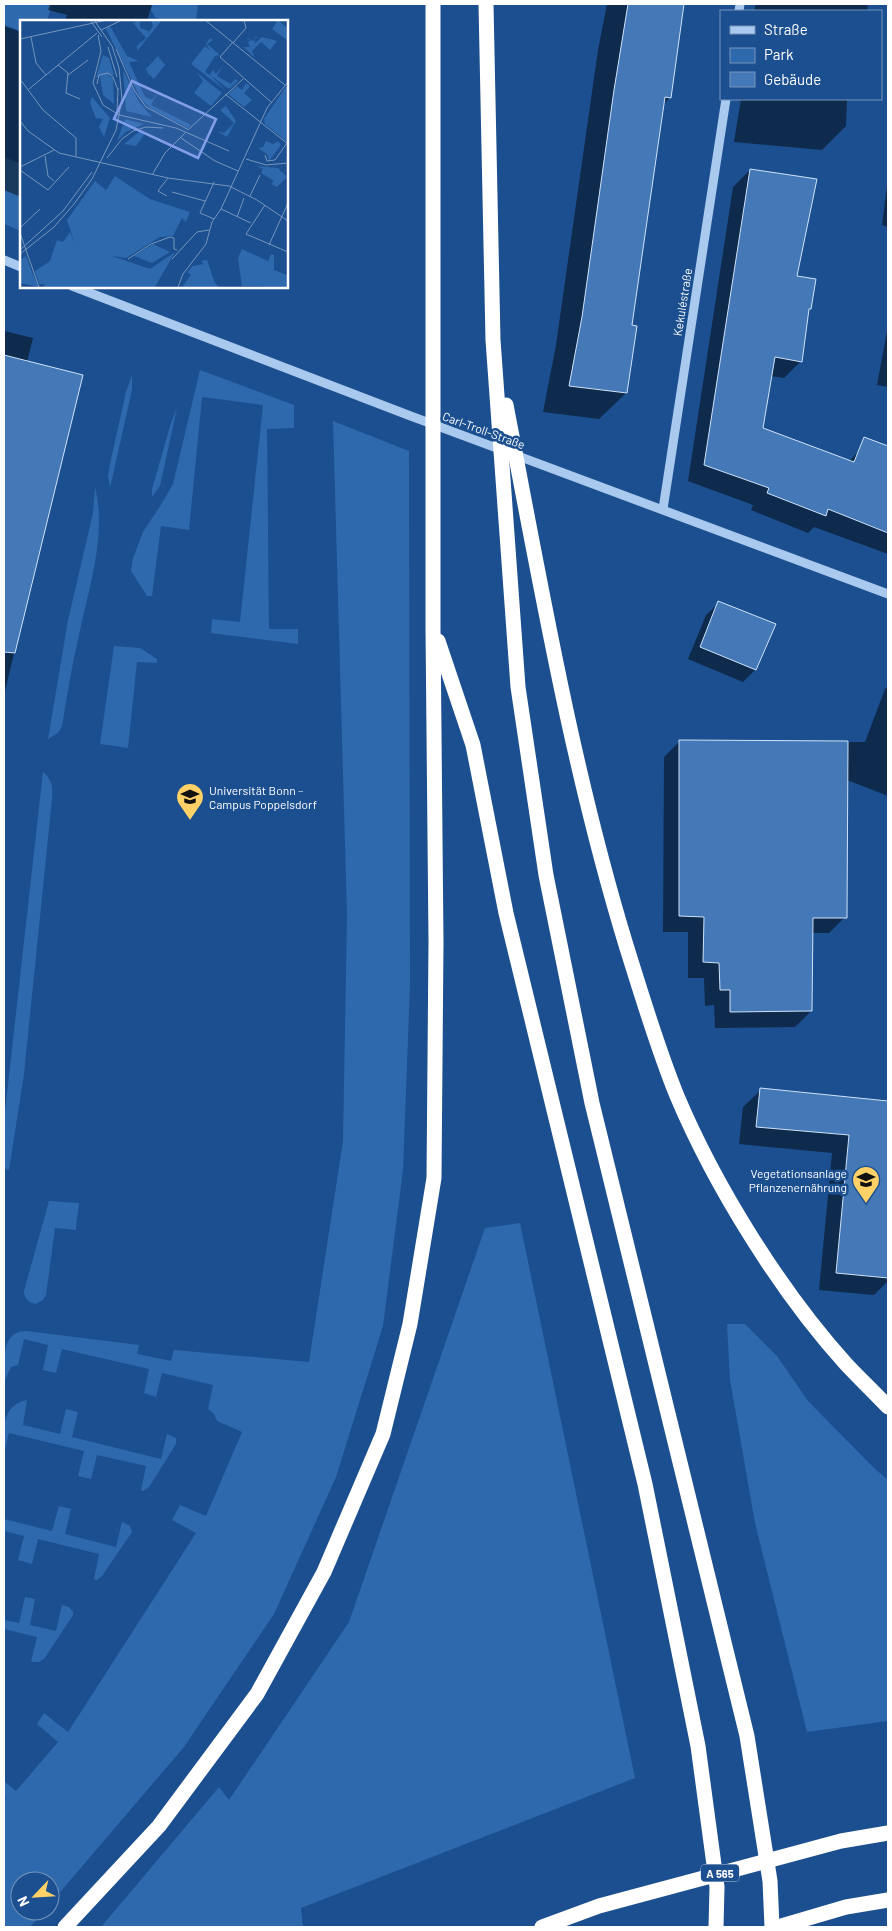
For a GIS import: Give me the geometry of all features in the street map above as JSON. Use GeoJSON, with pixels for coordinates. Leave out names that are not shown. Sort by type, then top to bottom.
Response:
{"type":"FeatureCollection","features":[{"type":"Feature","properties":{"kind":"highway"},"geometry":{"type":"LineString","coordinates":[[66,1927],[159,1826],[257,1694],[324,1572],[383,1434],[410,1324],[434,1178],[436,932],[433,628],[433,4]]}},
{"type":"Feature","properties":{"kind":"highway"},"geometry":{"type":"LineString","coordinates":[[486,4],[493,340],[518,687],[546,875],[592,1102],[747,1736],[770,1881],[772,1927]]}},
{"type":"Feature","properties":{"kind":"highway"},"geometry":{"type":"LineString","coordinates":[[493,340],[574,751],[609,888],[646,1010],[677,1096],[716,1177],[760,1250],[801,1308],[845,1363],[888,1406]]}},
{"type":"Feature","properties":{"kind":"highway"},"geometry":{"type":"LineString","coordinates":[[433,628],[473,745],[508,923],[645,1484],[698,1746],[717,1887],[716,1927]]}},
{"type":"Feature","properties":{"kind":"highway","name":"A 565"},"geometry":{"type":"LineString","coordinates":[[542,1927],[599,1906],[841,1841],[888,1833]]}},
{"type":"Feature","properties":{"kind":"highway"},"geometry":{"type":"LineString","coordinates":[[778,1927],[846,1907],[888,1900]]}},
{"type":"Feature","properties":{"kind":"street","name":"Kekuléstraße"},"geometry":{"type":"LineString","coordinates":[[663,509],[726,100]]}},
{"type":"Feature","properties":{"kind":"street"},"geometry":{"type":"LineString","coordinates":[[4,260],[20,267]]}},
{"type":"Feature","properties":{"kind":"street","name":"Carl-Troll-Straße"},"geometry":{"type":"LineString","coordinates":[[77,288],[408,415],[888,594]]}},
{"type":"Feature","properties":{"kind":"green space"},"geometry":{"type":"Polygon","coordinates":[[[4,4],[52,4],[47,20],[20,20],[20,31],[4,25],[4,4]]]}},
{"type":"Feature","properties":{"kind":"green space"},"geometry":{"type":"Polygon","coordinates":[[[153,4],[198,4],[196,20],[162,20],[155,17],[151,10],[153,4]]]}},
{"type":"Feature","properties":{"kind":"green space"},"geometry":{"type":"Polygon","coordinates":[[[4,157],[20,164],[20,231],[4,224],[4,157]]]}},
{"type":"Feature","properties":{"kind":"green space"},"geometry":{"type":"Polygon","coordinates":[[[200,370],[294,405],[294,428],[267,429],[269,629],[298,629],[298,644],[211,633],[212,619],[240,622],[263,405],[202,397],[189,530],[161,526],[152,596],[147,596],[131,571],[133,558],[143,532],[173,484],[200,370]]]}},
{"type":"Feature","properties":{"kind":"green space"},"geometry":{"type":"Polygon","coordinates":[[[132,375],[132,390],[110,488],[108,476],[110,464],[126,392],[132,375]]]}},
{"type":"Feature","properties":{"kind":"green space"},"geometry":{"type":"Polygon","coordinates":[[[177,408],[160,486],[152,497],[152,489],[177,408]]]}},
{"type":"Feature","properties":{"kind":"green space"},"geometry":{"type":"Polygon","coordinates":[[[333,421],[409,451],[410,985],[403,1170],[383,1326],[336,1477],[274,1614],[184,1747],[60,1892],[60,1871],[10,1871],[10,1921],[35,1921],[30,1927],[4,1927],[4,1802],[6,1799],[4,1797],[4,1781],[16,1791],[58,1742],[37,1724],[44,1713],[68,1732],[196,1533],[172,1520],[180,1505],[206,1516],[242,1432],[217,1421],[214,1414],[208,1409],[213,1385],[162,1373],[156,1397],[144,1393],[149,1369],[62,1349],[56,1373],[43,1370],[48,1345],[24,1339],[18,1365],[11,1367],[4,1382],[5,1350],[12,1336],[18,1332],[26,1331],[139,1345],[137,1354],[171,1361],[174,1350],[309,1362],[343,1141],[347,915],[333,421]]]}},
{"type":"Feature","properties":{"kind":"green space"},"geometry":{"type":"Polygon","coordinates":[[[95,487],[99,524],[92,580],[74,658],[62,726],[58,733],[48,739],[68,620],[93,513],[95,487]]]}},
{"type":"Feature","properties":{"kind":"green space"},"geometry":{"type":"Polygon","coordinates":[[[114,646],[140,648],[157,659],[157,663],[137,662],[128,748],[100,744],[114,646]]]}},
{"type":"Feature","properties":{"kind":"green space"},"geometry":{"type":"Polygon","coordinates":[[[43,772],[51,784],[52,799],[24,1074],[9,1170],[4,1169],[4,1120],[43,772]]]}},
{"type":"Feature","properties":{"kind":"green space"},"geometry":{"type":"Polygon","coordinates":[[[49,1201],[79,1203],[76,1230],[55,1228],[46,1295],[43,1300],[36,1304],[27,1300],[24,1291],[49,1201]]]}},
{"type":"Feature","properties":{"kind":"green space"},"geometry":{"type":"Polygon","coordinates":[[[520,1223],[635,1778],[301,1908],[303,1927],[101,1927],[219,1787],[229,1800],[349,1622],[485,1228],[520,1223]]]}},
{"type":"Feature","properties":{"kind":"green space"},"geometry":{"type":"Polygon","coordinates":[[[727,1324],[745,1324],[777,1356],[808,1401],[888,1480],[888,1721],[807,1732],[755,1523],[730,1380],[727,1324]]]}},
{"type":"Feature","properties":{"kind":"green space"},"geometry":{"type":"Polygon","coordinates":[[[27,1400],[23,1425],[60,1434],[66,1409],[78,1412],[72,1437],[161,1459],[167,1434],[176,1438],[176,1444],[149,1487],[143,1491],[141,1490],[146,1466],[97,1455],[91,1479],[78,1476],[84,1451],[9,1433],[4,1453],[5,1420],[12,1408],[18,1403],[27,1400]]]}},
{"type":"Feature","properties":{"kind":"green space"},"geometry":{"type":"Polygon","coordinates":[[[59,1506],[71,1509],[65,1534],[116,1547],[122,1522],[130,1526],[132,1532],[102,1576],[97,1580],[94,1579],[99,1554],[38,1539],[32,1564],[18,1560],[24,1536],[4,1531],[4,1519],[52,1531],[59,1506]]]}},
{"type":"Feature","properties":{"kind":"green space"},"geometry":{"type":"Polygon","coordinates":[[[25,1597],[35,1599],[30,1625],[56,1631],[62,1605],[69,1607],[73,1612],[73,1615],[44,1659],[39,1662],[31,1662],[37,1637],[4,1629],[4,1620],[19,1623],[25,1597]]]}},
{"type":"Feature","properties":{"kind":"building"},"geometry":{"type":"Polygon","coordinates":[[[628,4],[684,4],[671,98],[665,97],[632,325],[637,326],[627,393],[569,386],[582,317],[628,4]]]}},
{"type":"Feature","properties":{"kind":"building"},"geometry":{"type":"Polygon","coordinates":[[[750,169],[817,179],[797,276],[816,279],[811,309],[809,309],[802,362],[775,357],[763,428],[854,462],[864,437],[888,446],[888,533],[828,509],[826,516],[767,493],[769,488],[704,465],[750,169]]]}},
{"type":"Feature","properties":{"kind":"building"},"geometry":{"type":"Polygon","coordinates":[[[4,355],[83,375],[15,653],[4,652],[4,355]]]}},
{"type":"Feature","properties":{"kind":"building"},"geometry":{"type":"Polygon","coordinates":[[[718,601],[776,624],[756,670],[700,647],[718,601]]]}},
{"type":"Feature","properties":{"kind":"building"},"geometry":{"type":"Polygon","coordinates":[[[679,740],[848,741],[847,918],[813,918],[812,1011],[730,1012],[730,990],[720,990],[719,963],[703,962],[704,917],[679,916],[679,740]]]}},
{"type":"Feature","properties":{"kind":"building","name":"Vegetationsanlage Pflanzenernährung"},"geometry":{"type":"Polygon","coordinates":[[[760,1088],[888,1101],[888,1278],[836,1273],[849,1135],[756,1127],[760,1088]]]}},
{"type":"Feature","properties":{"kind":"place","name":"Universität Bonn – Campus Poppelsdorf"},"geometry":{"type":"Point","coordinates":[190,821]}},
{"type":"Feature","properties":{"kind":"place","name":"Vegetationsanlage Pflanzenernährung"},"geometry":{"type":"Point","coordinates":[866,1204]}}]}
